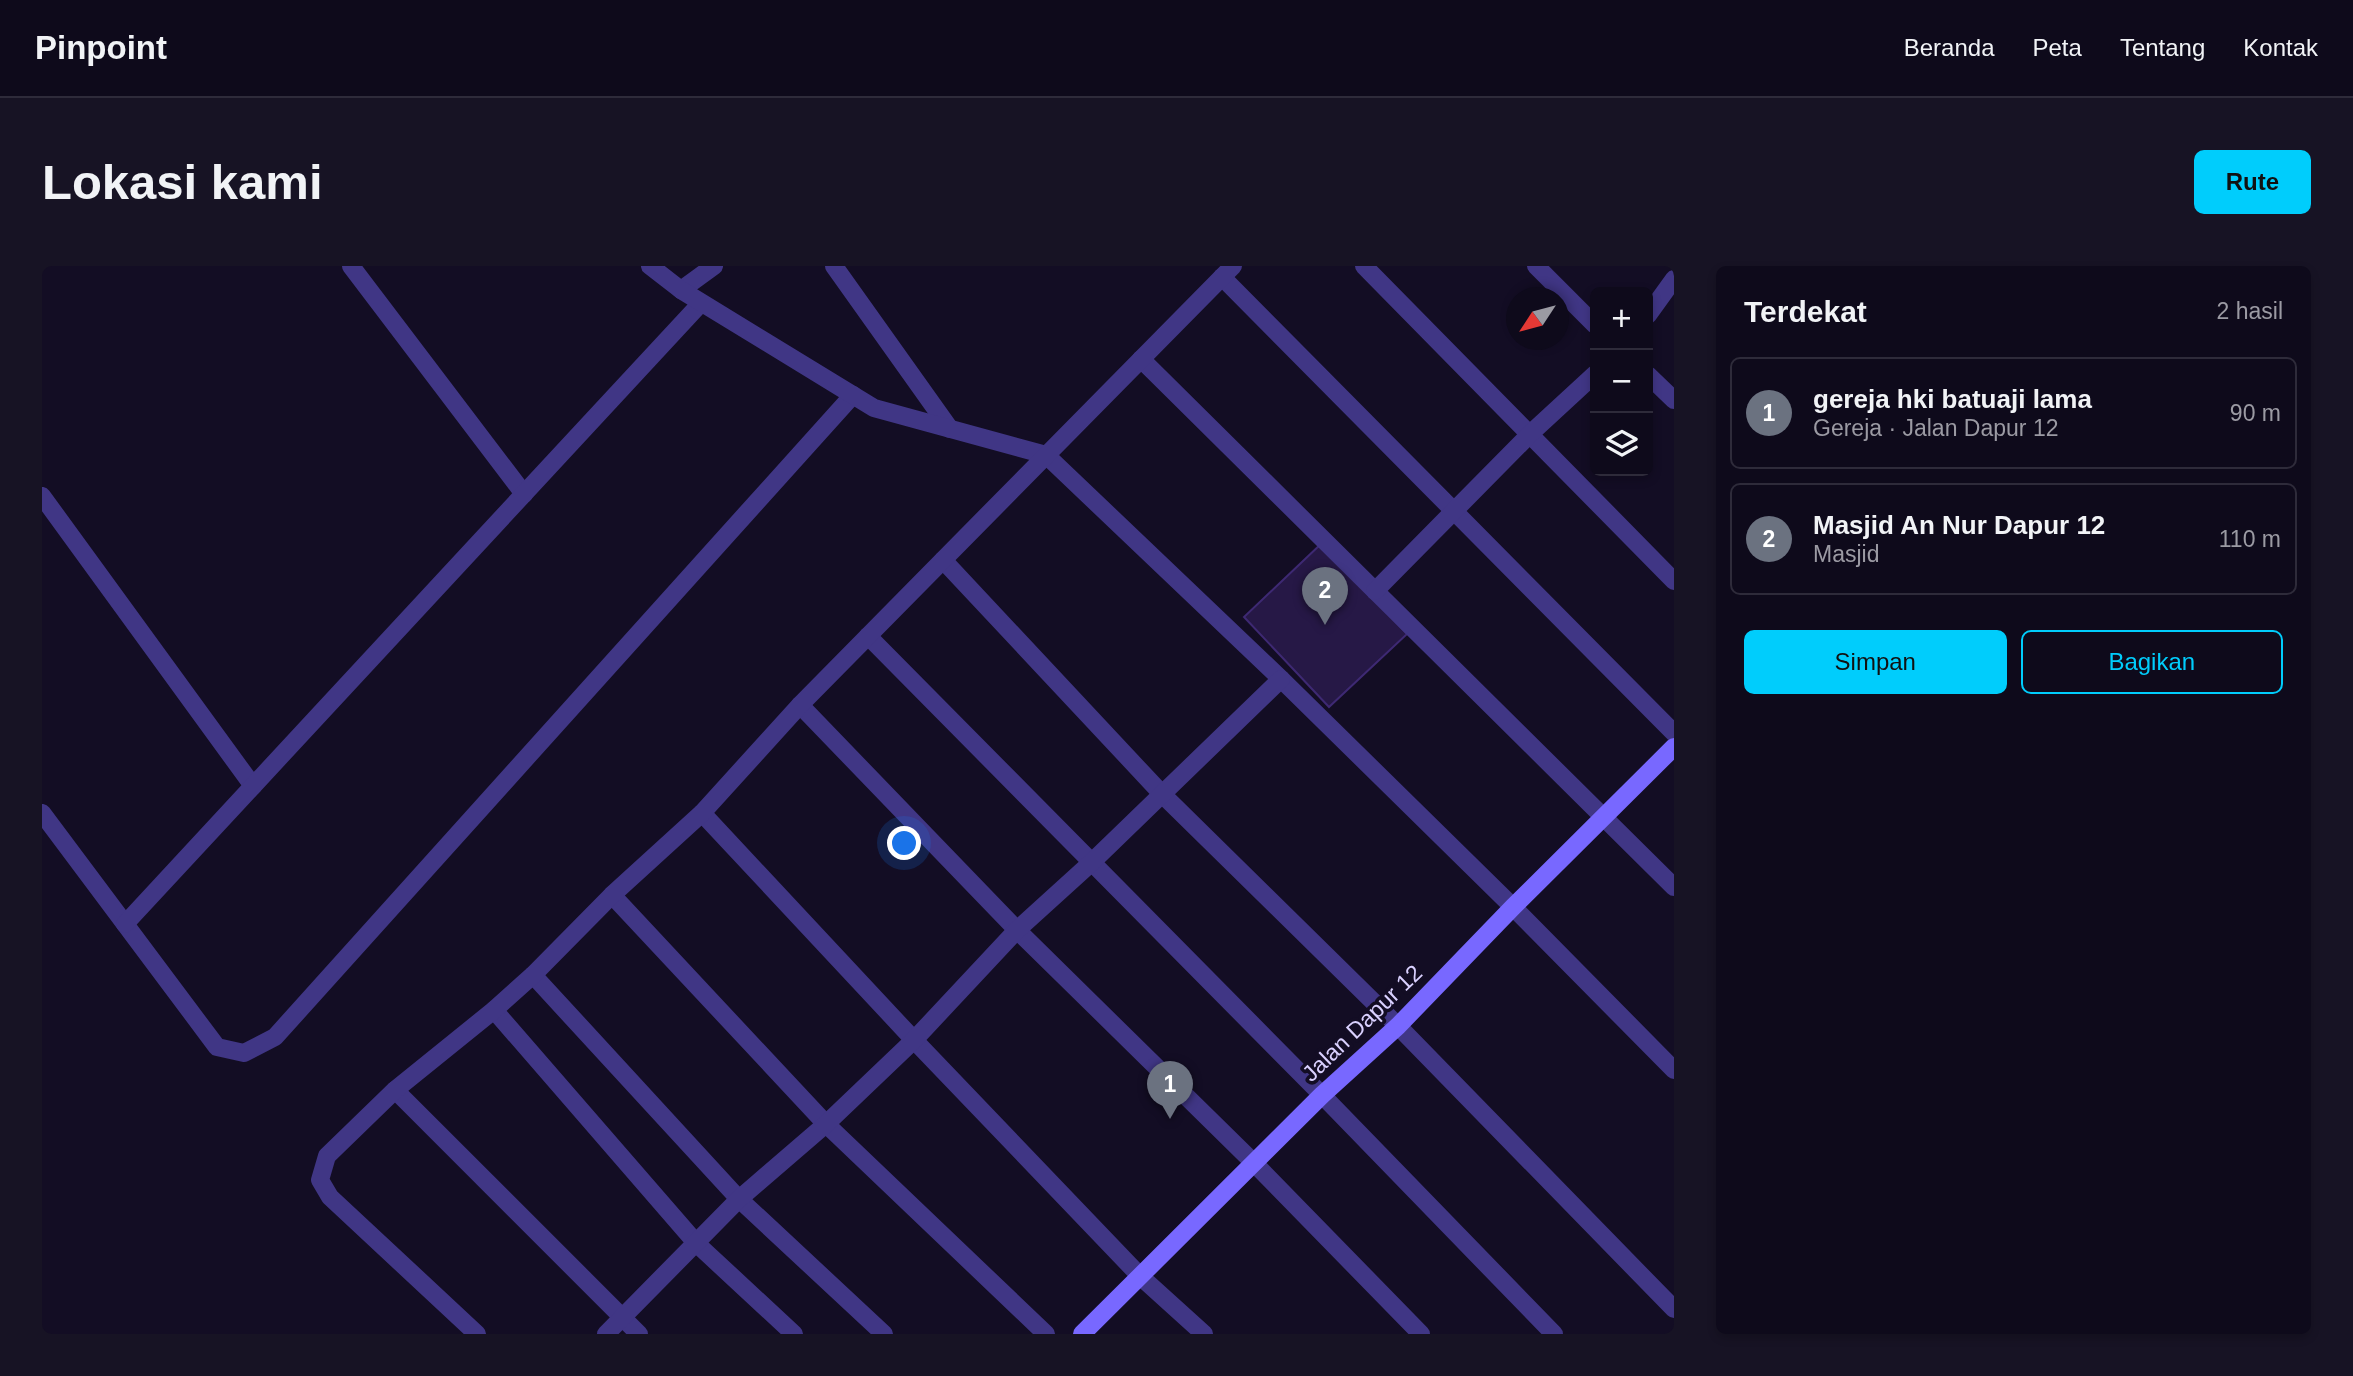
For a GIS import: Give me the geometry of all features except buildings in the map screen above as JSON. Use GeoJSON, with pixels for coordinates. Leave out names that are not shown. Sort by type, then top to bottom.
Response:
{"type":"FeatureCollection","features":[{"type":"Feature","properties":{"kind":"street"},"geometry":{"type":"LineString","coordinates":[[351,266],[524,494]]}},
{"type":"Feature","properties":{"kind":"street"},"geometry":{"type":"LineString","coordinates":[[650,266],[701,303],[874,408],[1046,455],[1281,679],[1674,1070]]}},
{"type":"Feature","properties":{"kind":"street"},"geometry":{"type":"LineString","coordinates":[[681,290],[713,266]]}},
{"type":"Feature","properties":{"kind":"street"},"geometry":{"type":"LineString","coordinates":[[834,266],[950,429]]}},
{"type":"Feature","properties":{"kind":"street"},"geometry":{"type":"LineString","coordinates":[[1364,266],[1674,581]]}},
{"type":"Feature","properties":{"kind":"street"},"geometry":{"type":"LineString","coordinates":[[1536,266],[1590,320]]}},
{"type":"Feature","properties":{"kind":"street"},"geometry":{"type":"LineString","coordinates":[[477,1334],[330,1197],[320,1180],[327,1156],[395,1090],[533,975],[612,895],[702,813],[800,705],[1227,272],[1454,511],[1674,733]]}},
{"type":"Feature","properties":{"kind":"street"},"geometry":{"type":"LineString","coordinates":[[1653,308],[1674,279]]}},
{"type":"Feature","properties":{"kind":"street"},"geometry":{"type":"LineString","coordinates":[[125,924],[701,303]]}},
{"type":"Feature","properties":{"kind":"street"},"geometry":{"type":"LineString","coordinates":[[1141,359],[1674,887]]}},
{"type":"Feature","properties":{"kind":"street"},"geometry":{"type":"LineString","coordinates":[[1375,591],[1530,434],[1590,379]]}},
{"type":"Feature","properties":{"kind":"street"},"geometry":{"type":"LineString","coordinates":[[1653,380],[1674,400]]}},
{"type":"Feature","properties":{"kind":"street"},"geometry":{"type":"LineString","coordinates":[[42,813],[217,1046],[244,1053],[275,1037],[853,395]]}},
{"type":"Feature","properties":{"kind":"street"},"geometry":{"type":"LineString","coordinates":[[42,496],[253,786]]}},
{"type":"Feature","properties":{"kind":"street"},"geometry":{"type":"LineString","coordinates":[[943,560],[1162,794],[1398,1026],[1674,1309]]}},
{"type":"Feature","properties":{"kind":"street"},"geometry":{"type":"LineString","coordinates":[[868,636],[1554,1334]]}},
{"type":"Feature","properties":{"kind":"street"},"geometry":{"type":"LineString","coordinates":[[606,1334],[739,1199],[826,1124],[914,1040],[1017,930],[1092,862],[1281,679]]}},
{"type":"Feature","properties":{"kind":"street"},"geometry":{"type":"LineString","coordinates":[[800,705],[1017,930],[1254,1163],[1421,1334]]}},
{"type":"Feature","properties":{"kind":"street","name":"Jalan Dapur 12"},"geometry":{"type":"LineString","coordinates":[[1082,1334],[1322,1095],[1398,1026],[1674,747]]}},
{"type":"Feature","properties":{"kind":"street"},"geometry":{"type":"LineString","coordinates":[[702,813],[1140,1276],[1203,1334]]}},
{"type":"Feature","properties":{"kind":"street"},"geometry":{"type":"LineString","coordinates":[[612,895],[826,1124],[1046,1334]]}},
{"type":"Feature","properties":{"kind":"street"},"geometry":{"type":"LineString","coordinates":[[533,975],[739,1199],[884,1334]]}},
{"type":"Feature","properties":{"kind":"street"},"geometry":{"type":"LineString","coordinates":[[494,1010],[697,1244],[794,1334]]}},
{"type":"Feature","properties":{"kind":"street"},"geometry":{"type":"LineString","coordinates":[[395,1090],[639,1334]]}},
{"type":"Feature","properties":{"kind":"place","name":"Masjid An Nur Dapur 12"},"geometry":{"type":"Point","coordinates":[1325,625]}},
{"type":"Feature","properties":{"kind":"place","name":"gereja hki batuaji lama"},"geometry":{"type":"Point","coordinates":[1170,1119]}}]}
